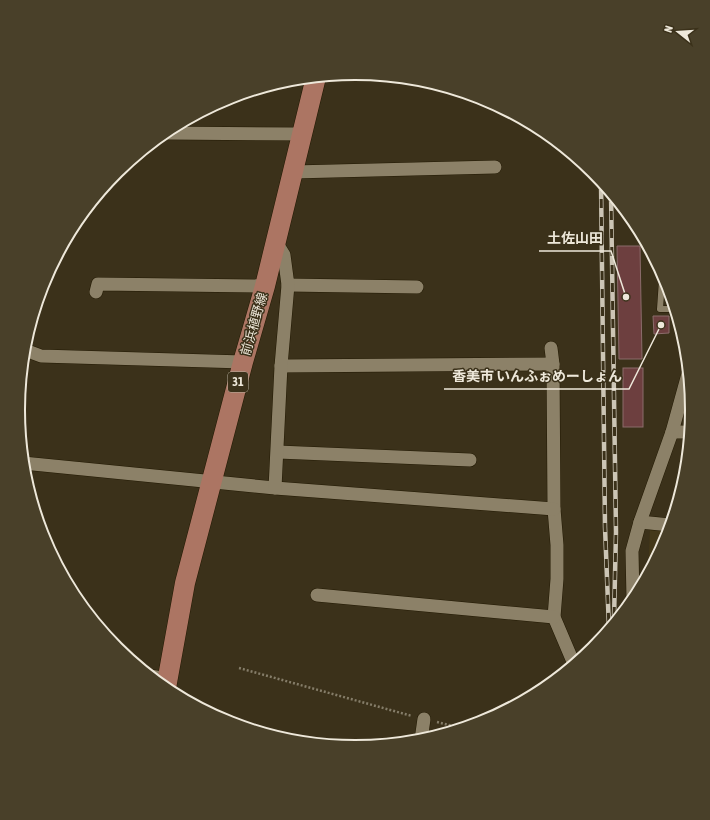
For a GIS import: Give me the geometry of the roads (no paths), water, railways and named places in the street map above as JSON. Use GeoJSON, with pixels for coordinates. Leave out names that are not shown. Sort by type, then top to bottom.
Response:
{"type":"FeatureCollection","features":[{"type":"Feature","properties":{"kind":"main road","name":"前浜植野線"},"geometry":{"type":"LineString","coordinates":[[162,677],[211,482],[265,286],[315,83]]}},
{"type":"Feature","properties":{"kind":"street"},"geometry":{"type":"LineString","coordinates":[[176,133],[303,134]]}},
{"type":"Feature","properties":{"kind":"street"},"geometry":{"type":"LineString","coordinates":[[293,172],[495,167]]}},
{"type":"Feature","properties":{"kind":"street"},"geometry":{"type":"LineString","coordinates":[[275,488],[278,452],[281,366],[288,285],[284,255],[276,242]]}},
{"type":"Feature","properties":{"kind":"street"},"geometry":{"type":"LineString","coordinates":[[96,292],[98,284],[265,286]]}},
{"type":"Feature","properties":{"kind":"street"},"geometry":{"type":"LineString","coordinates":[[288,285],[417,287]]}},
{"type":"Feature","properties":{"kind":"street"},"geometry":{"type":"LineString","coordinates":[[551,348],[554,509],[557,545],[557,579],[554,617],[572,659]]}},
{"type":"Feature","properties":{"kind":"street"},"geometry":{"type":"LineString","coordinates":[[30,352],[42,356],[244,362]]}},
{"type":"Feature","properties":{"kind":"street"},"geometry":{"type":"LineString","coordinates":[[281,366],[552,364]]}},
{"type":"Feature","properties":{"kind":"street"},"geometry":{"type":"LineString","coordinates":[[633,587],[632,551],[640,522],[672,432],[684,392]]}},
{"type":"Feature","properties":{"kind":"street"},"geometry":{"type":"LineString","coordinates":[[672,432],[684,432]]}},
{"type":"Feature","properties":{"kind":"street"},"geometry":{"type":"LineString","coordinates":[[278,452],[470,460]]}},
{"type":"Feature","properties":{"kind":"street"},"geometry":{"type":"LineString","coordinates":[[30,464],[275,488],[554,509]]}},
{"type":"Feature","properties":{"kind":"street"},"geometry":{"type":"LineString","coordinates":[[640,522],[664,524]]}},
{"type":"Feature","properties":{"kind":"street"},"geometry":{"type":"LineString","coordinates":[[317,595],[554,617]]}},
{"type":"Feature","properties":{"kind":"street"},"geometry":{"type":"LineString","coordinates":[[422,733],[424,720]]}},
{"type":"Feature","properties":{"kind":"lane"},"geometry":{"type":"LineString","coordinates":[[663,291],[660,310],[669,309]]}},
{"type":"Feature","properties":{"kind":"railway"},"geometry":{"type":"LineString","coordinates":[[601,190],[605,527],[609,621]]}},
{"type":"Feature","properties":{"kind":"railway"},"geometry":{"type":"LineString","coordinates":[[611,202],[616,532],[614,615]]}},
{"type":"Feature","properties":{"kind":"place","name":"土佐山田"},"geometry":{"type":"Point","coordinates":[626,297]}},
{"type":"Feature","properties":{"kind":"place","name":"香美市 いんふぉめーしょん"},"geometry":{"type":"Point","coordinates":[661,325]}}]}
